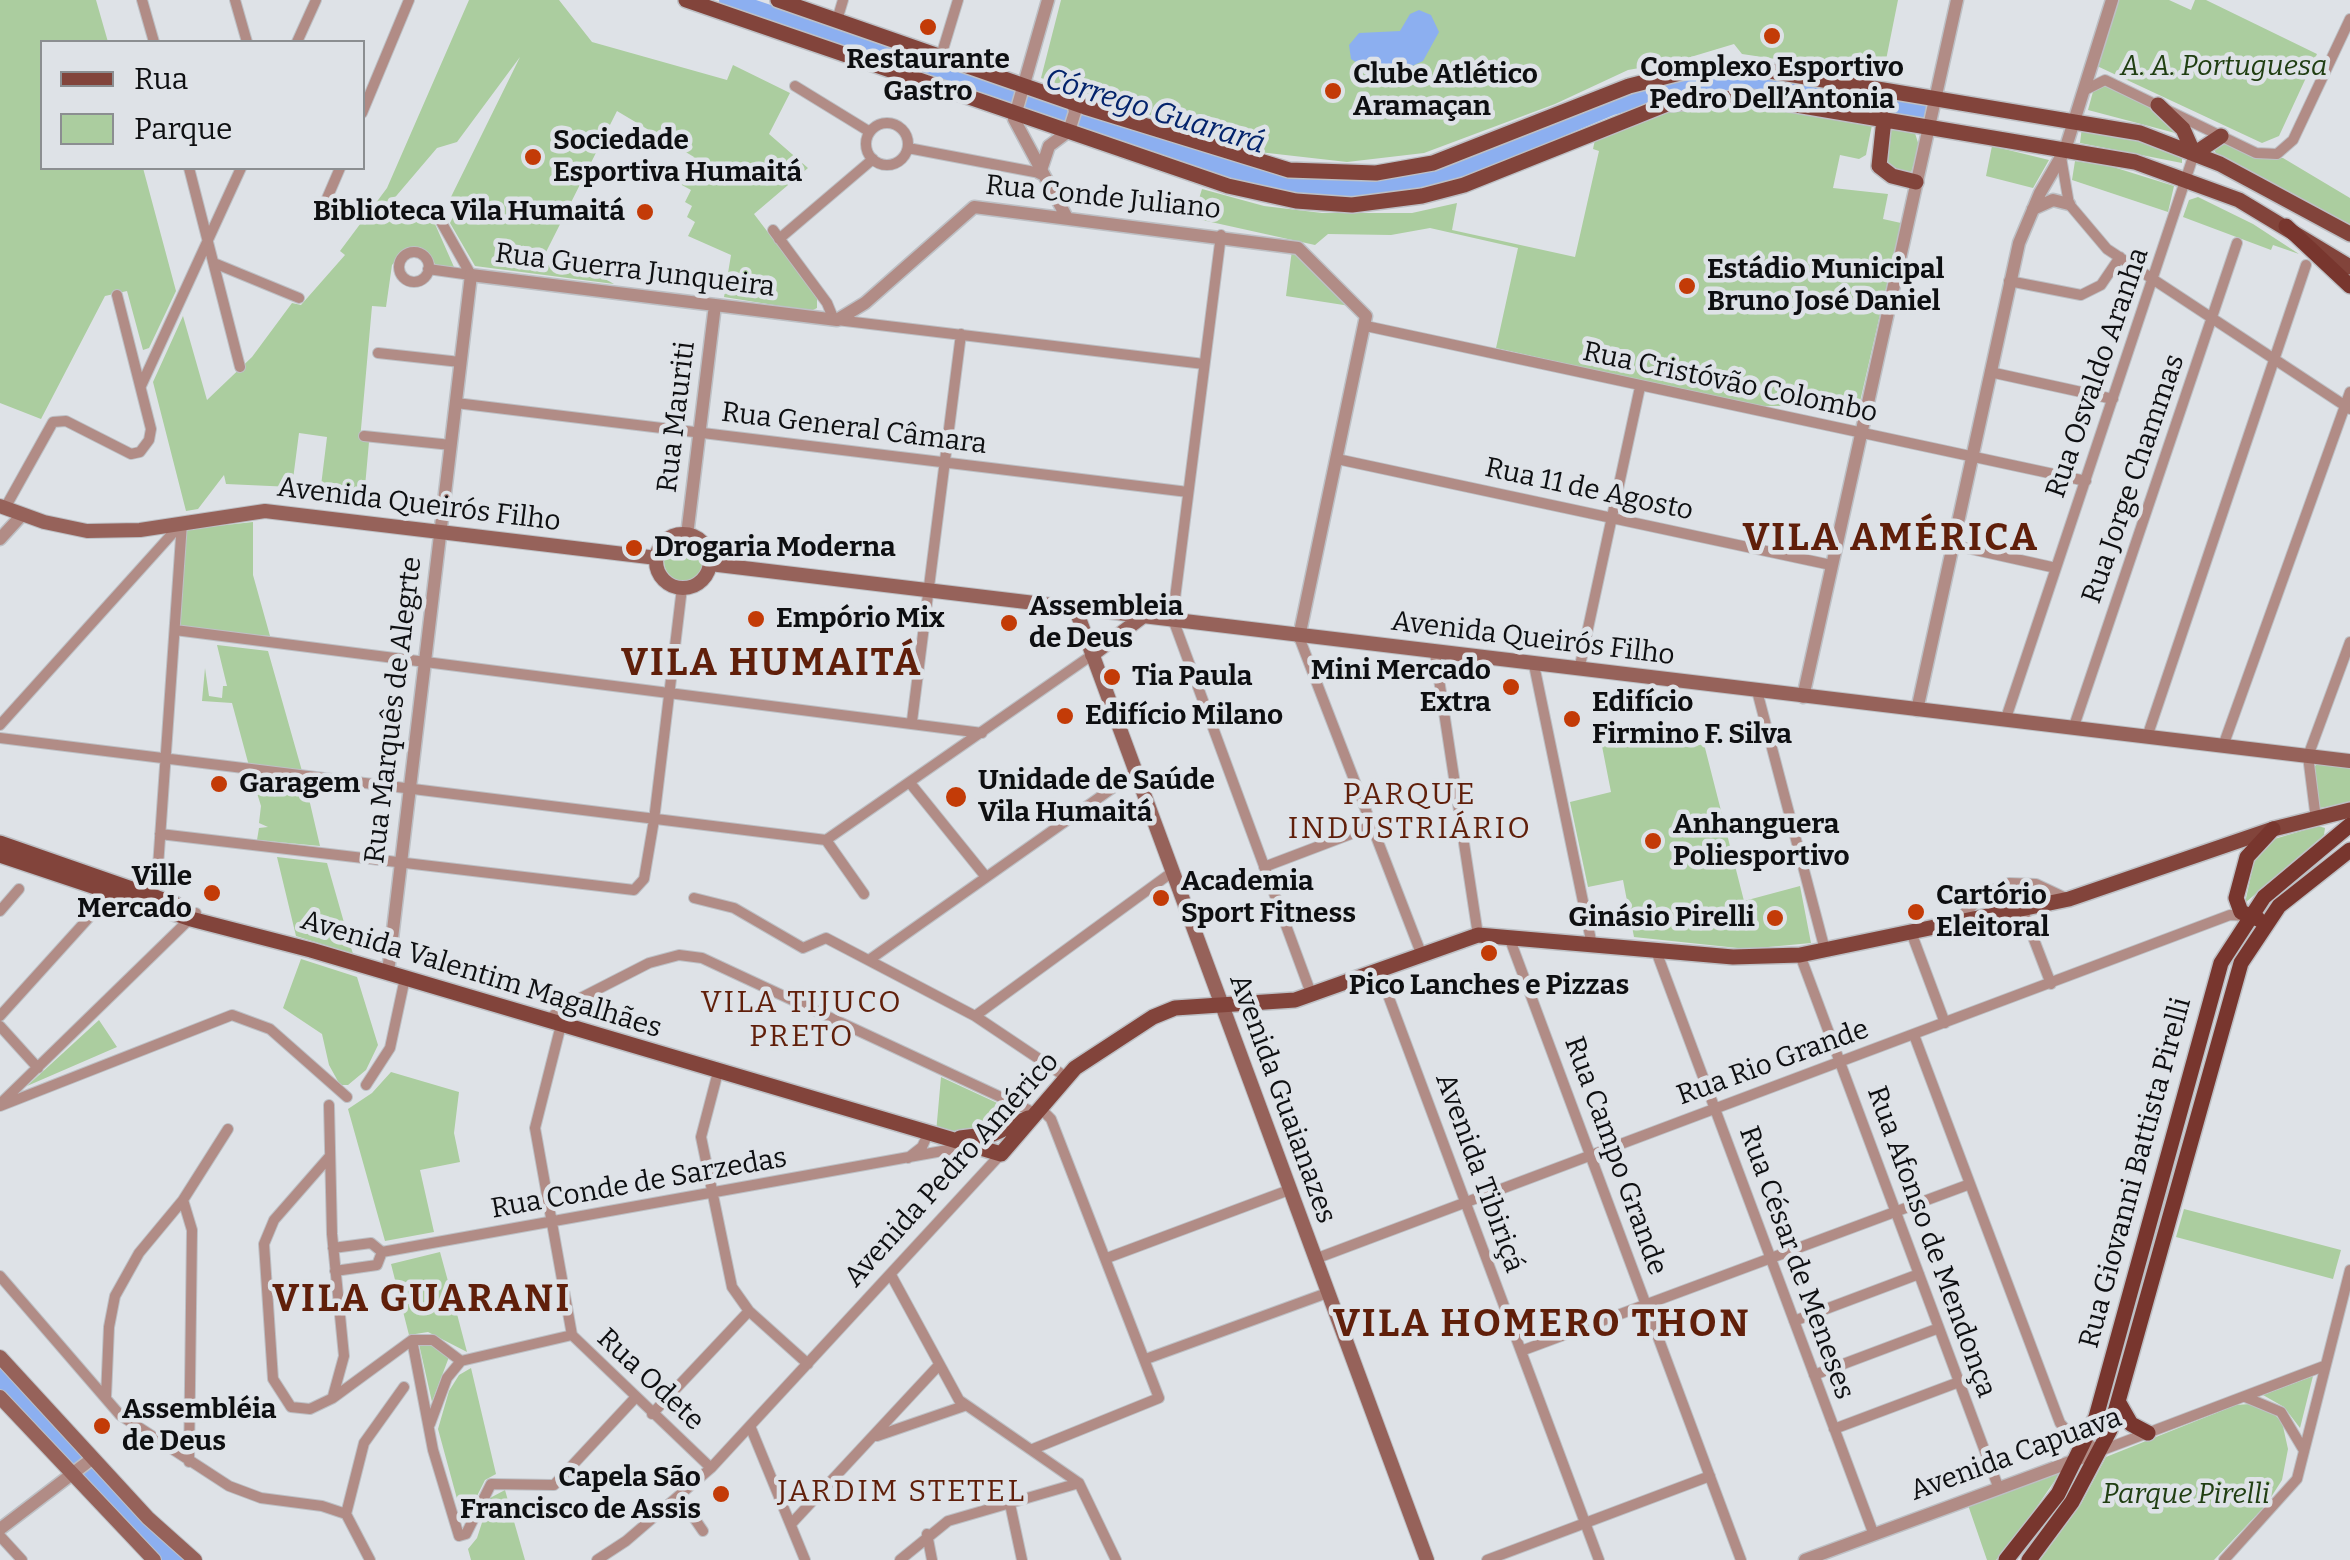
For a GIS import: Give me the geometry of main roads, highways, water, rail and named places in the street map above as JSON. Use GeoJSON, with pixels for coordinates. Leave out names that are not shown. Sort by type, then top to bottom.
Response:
{"type":"FeatureCollection","features":[{"type":"Feature","properties":{"kind":"highway"},"geometry":{"type":"LineString","coordinates":[[2286,226],[2350,286]]}},
{"type":"Feature","properties":{"kind":"highway","name":"Rua Giovanni Battista Pirelli"},"geometry":{"type":"LineString","coordinates":[[2006,1560],[2048,1509],[2078,1459],[2093,1447],[2100,1406],[2221,963],[2248,916],[2284,878],[2350,825]]}},
{"type":"Feature","properties":{"kind":"highway"},"geometry":{"type":"LineString","coordinates":[[2266,922],[2248,916],[2236,904],[2242,865],[2272,829]]}},
{"type":"Feature","properties":{"kind":"highway","name":"Rua Giovanni Battista Pirelli"},"geometry":{"type":"LineString","coordinates":[[2029,1560],[2072,1502],[2093,1447],[2119,1402],[2227,998],[2248,947],[2297,890],[2350,850]]}},
{"type":"Feature","properties":{"kind":"highway"},"geometry":{"type":"LineString","coordinates":[[2119,1402],[2127,1420],[2148,1433]]}},
{"type":"Feature","properties":{"kind":"main road"},"geometry":{"type":"LineString","coordinates":[[686,0],[1018,98],[1228,186],[1296,201],[1352,204],[1444,191],[1641,112],[1694,99],[1776,100],[1930,123],[2186,177],[2286,226],[2350,267]]}},
{"type":"Feature","properties":{"kind":"main road"},"geometry":{"type":"LineString","coordinates":[[778,0],[941,56],[1018,98],[1072,118],[1261,164],[1347,174],[1404,170],[1447,160],[1629,86],[1688,72],[1775,70],[2140,133],[2194,154],[2350,234]]}},
{"type":"Feature","properties":{"kind":"main road"},"geometry":{"type":"LineString","coordinates":[[2158,105],[2183,129],[2194,154]]}},
{"type":"Feature","properties":{"kind":"main road"},"geometry":{"type":"LineString","coordinates":[[1884,119],[1879,166],[1892,176],[1916,182]]}},
{"type":"Feature","properties":{"kind":"main road"},"geometry":{"type":"LineString","coordinates":[[2194,154],[2221,136]]}},
{"type":"Feature","properties":{"kind":"main road"},"geometry":{"type":"LineString","coordinates":[[2299,207],[2350,247]]}},
{"type":"Feature","properties":{"kind":"main road","name":"Avenida Queirós Filho"},"geometry":{"type":"LineString","coordinates":[[2,507],[87,531],[264,511],[657,558]]}},
{"type":"Feature","properties":{"kind":"main road"},"geometry":{"type":"LineString","coordinates":[[688,535],[706,546],[710,564],[702,580],[682,588],[662,578],[657,558],[667,540],[688,535]]}},
{"type":"Feature","properties":{"kind":"main road","name":"Avenida Queirós Filho"},"geometry":{"type":"LineString","coordinates":[[710,564],[2350,761]]}},
{"type":"Feature","properties":{"kind":"main road","name":"Avenida Guaianazes"},"geometry":{"type":"LineString","coordinates":[[1076,610],[1427,1560]]}},
{"type":"Feature","properties":{"kind":"main road"},"geometry":{"type":"LineString","coordinates":[[1092,655],[1141,618]]}},
{"type":"Feature","properties":{"kind":"main road","name":"Avenida Pedro Américo"},"geometry":{"type":"LineString","coordinates":[[1002,1152],[1066,1077],[1161,1012],[1186,1006],[1312,996],[1478,935],[1751,958],[1800,956],[2069,899],[2272,829],[2350,810]]}},
{"type":"Feature","properties":{"kind":"main road","name":"Avenida Valentim Magalhães"},"geometry":{"type":"LineString","coordinates":[[0,843],[194,916],[932,1135],[1002,1152]]}},
{"type":"Feature","properties":{"kind":"main road"},"geometry":{"type":"LineString","coordinates":[[2218,848],[2236,854],[2242,865]]}},
{"type":"Feature","properties":{"kind":"main road","name":"Avenida Valentim Magalhães"},"geometry":{"type":"LineString","coordinates":[[0,856],[116,888]]}},
{"type":"Feature","properties":{"kind":"main road"},"geometry":{"type":"LineString","coordinates":[[932,1135],[993,1134],[1036,1112]]}},
{"type":"Feature","properties":{"kind":"main road"},"geometry":{"type":"LineString","coordinates":[[993,1134],[1002,1152]]}},
{"type":"Feature","properties":{"kind":"main road"},"geometry":{"type":"LineString","coordinates":[[0,1358],[150,1558]]}},
{"type":"Feature","properties":{"kind":"main road"},"geometry":{"type":"LineString","coordinates":[[0,1397],[195,1560]]}},
{"type":"Feature","properties":{"kind":"water"},"geometry":{"type":"Polygon","coordinates":[[[1419,10],[1431,15],[1439,32],[1423,61],[1410,67],[1365,68],[1351,59],[1349,45],[1359,33],[1400,31],[1410,14],[1419,10]]]}},
{"type":"Feature","properties":{"kind":"waterway","name":"Córrego Guarará"},"geometry":{"type":"LineString","coordinates":[[728,0],[1224,168],[1285,184],[1331,189],[1409,183],[1472,165],[1612,106],[1691,84],[1776,85],[1920,109]]}},
{"type":"Feature","properties":{"kind":"waterway"},"geometry":{"type":"LineString","coordinates":[[0,1378],[174,1560]]}},
{"type":"Feature","properties":{"kind":"place","name":"Restaurante Gastro"},"geometry":{"type":"Point","coordinates":[928,27]}},
{"type":"Feature","properties":{"kind":"place","name":"Complexo Esportivo Pedro Dell’Antonia"},"geometry":{"type":"Point","coordinates":[1772,36]}},
{"type":"Feature","properties":{"kind":"place","name":"Clube Atlético Aramaçan"},"geometry":{"type":"Point","coordinates":[1333,91]}},
{"type":"Feature","properties":{"kind":"place","name":"Sociedade Esportiva Humaitá"},"geometry":{"type":"Point","coordinates":[533,157]}},
{"type":"Feature","properties":{"kind":"place","name":"Biblioteca Vila Humaitá"},"geometry":{"type":"Point","coordinates":[645,212]}},
{"type":"Feature","properties":{"kind":"place","name":"Estádio Municipal Bruno José Daniel"},"geometry":{"type":"Point","coordinates":[1687,286]}},
{"type":"Feature","properties":{"kind":"place","name":"Drogaria Moderna"},"geometry":{"type":"Point","coordinates":[634,548]}},
{"type":"Feature","properties":{"kind":"place","name":"Empório Mix"},"geometry":{"type":"Point","coordinates":[756,619]}},
{"type":"Feature","properties":{"kind":"place","name":"Assembleia de Deus"},"geometry":{"type":"Point","coordinates":[1009,623]}},
{"type":"Feature","properties":{"kind":"place","name":"Tia Paula"},"geometry":{"type":"Point","coordinates":[1112,677]}},
{"type":"Feature","properties":{"kind":"place","name":"Mini Mercado Extra"},"geometry":{"type":"Point","coordinates":[1511,687]}},
{"type":"Feature","properties":{"kind":"place","name":"Edifício Milano"},"geometry":{"type":"Point","coordinates":[1065,716]}},
{"type":"Feature","properties":{"kind":"place","name":"Edifício Firmino F. Silva"},"geometry":{"type":"Point","coordinates":[1572,719]}},
{"type":"Feature","properties":{"kind":"place","name":"Garagem"},"geometry":{"type":"Point","coordinates":[219,784]}},
{"type":"Feature","properties":{"kind":"place","name":"Unidade de Saúde Vila Humaitá"},"geometry":{"type":"Point","coordinates":[956,797]}},
{"type":"Feature","properties":{"kind":"place","name":"Anhanguera Poliesportivo"},"geometry":{"type":"Point","coordinates":[1653,841]}},
{"type":"Feature","properties":{"kind":"place","name":"Ville Mercado"},"geometry":{"type":"Point","coordinates":[212,893]}},
{"type":"Feature","properties":{"kind":"place","name":"Academia Sport Fitness"},"geometry":{"type":"Point","coordinates":[1161,898]}},
{"type":"Feature","properties":{"kind":"place","name":"Cartório Eleitoral"},"geometry":{"type":"Point","coordinates":[1916,912]}},
{"type":"Feature","properties":{"kind":"place","name":"Ginásio Pirelli"},"geometry":{"type":"Point","coordinates":[1775,918]}},
{"type":"Feature","properties":{"kind":"place","name":"Pico Lanches e Pizzas"},"geometry":{"type":"Point","coordinates":[1489,953]}},
{"type":"Feature","properties":{"kind":"place","name":"Assembléia de Deus"},"geometry":{"type":"Point","coordinates":[102,1426]}},
{"type":"Feature","properties":{"kind":"place","name":"Capela São Francisco de Assis"},"geometry":{"type":"Point","coordinates":[721,1494]}},
{"type":"Feature","properties":{"kind":"district","name":"VILA AMÉRICA"},"geometry":{"type":"Point","coordinates":[1891,539]}},
{"type":"Feature","properties":{"kind":"district","name":"VILA HUMAITÁ"},"geometry":{"type":"Point","coordinates":[772,664]}},
{"type":"Feature","properties":{"kind":"district","name":"PARQUE INDUSTRIÁRIO"},"geometry":{"type":"Point","coordinates":[1410,813]}},
{"type":"Feature","properties":{"kind":"district","name":"VILA TIJUCO PRETO"},"geometry":{"type":"Point","coordinates":[802,1021]}},
{"type":"Feature","properties":{"kind":"district","name":"VILA GUARANI"},"geometry":{"type":"Point","coordinates":[422,1300]}},
{"type":"Feature","properties":{"kind":"district","name":"VILA HOMERO THON"},"geometry":{"type":"Point","coordinates":[1542,1325]}},
{"type":"Feature","properties":{"kind":"district","name":"JARDIM STETEL"},"geometry":{"type":"Point","coordinates":[902,1493]}},
{"type":"Feature","properties":{"kind":"park label","name":"A. A. Portuguesa"},"geometry":{"type":"Point","coordinates":[2224,67]}},
{"type":"Feature","properties":{"kind":"park label","name":"Parque Pirelli"},"geometry":{"type":"Point","coordinates":[2186,1495]}}]}
